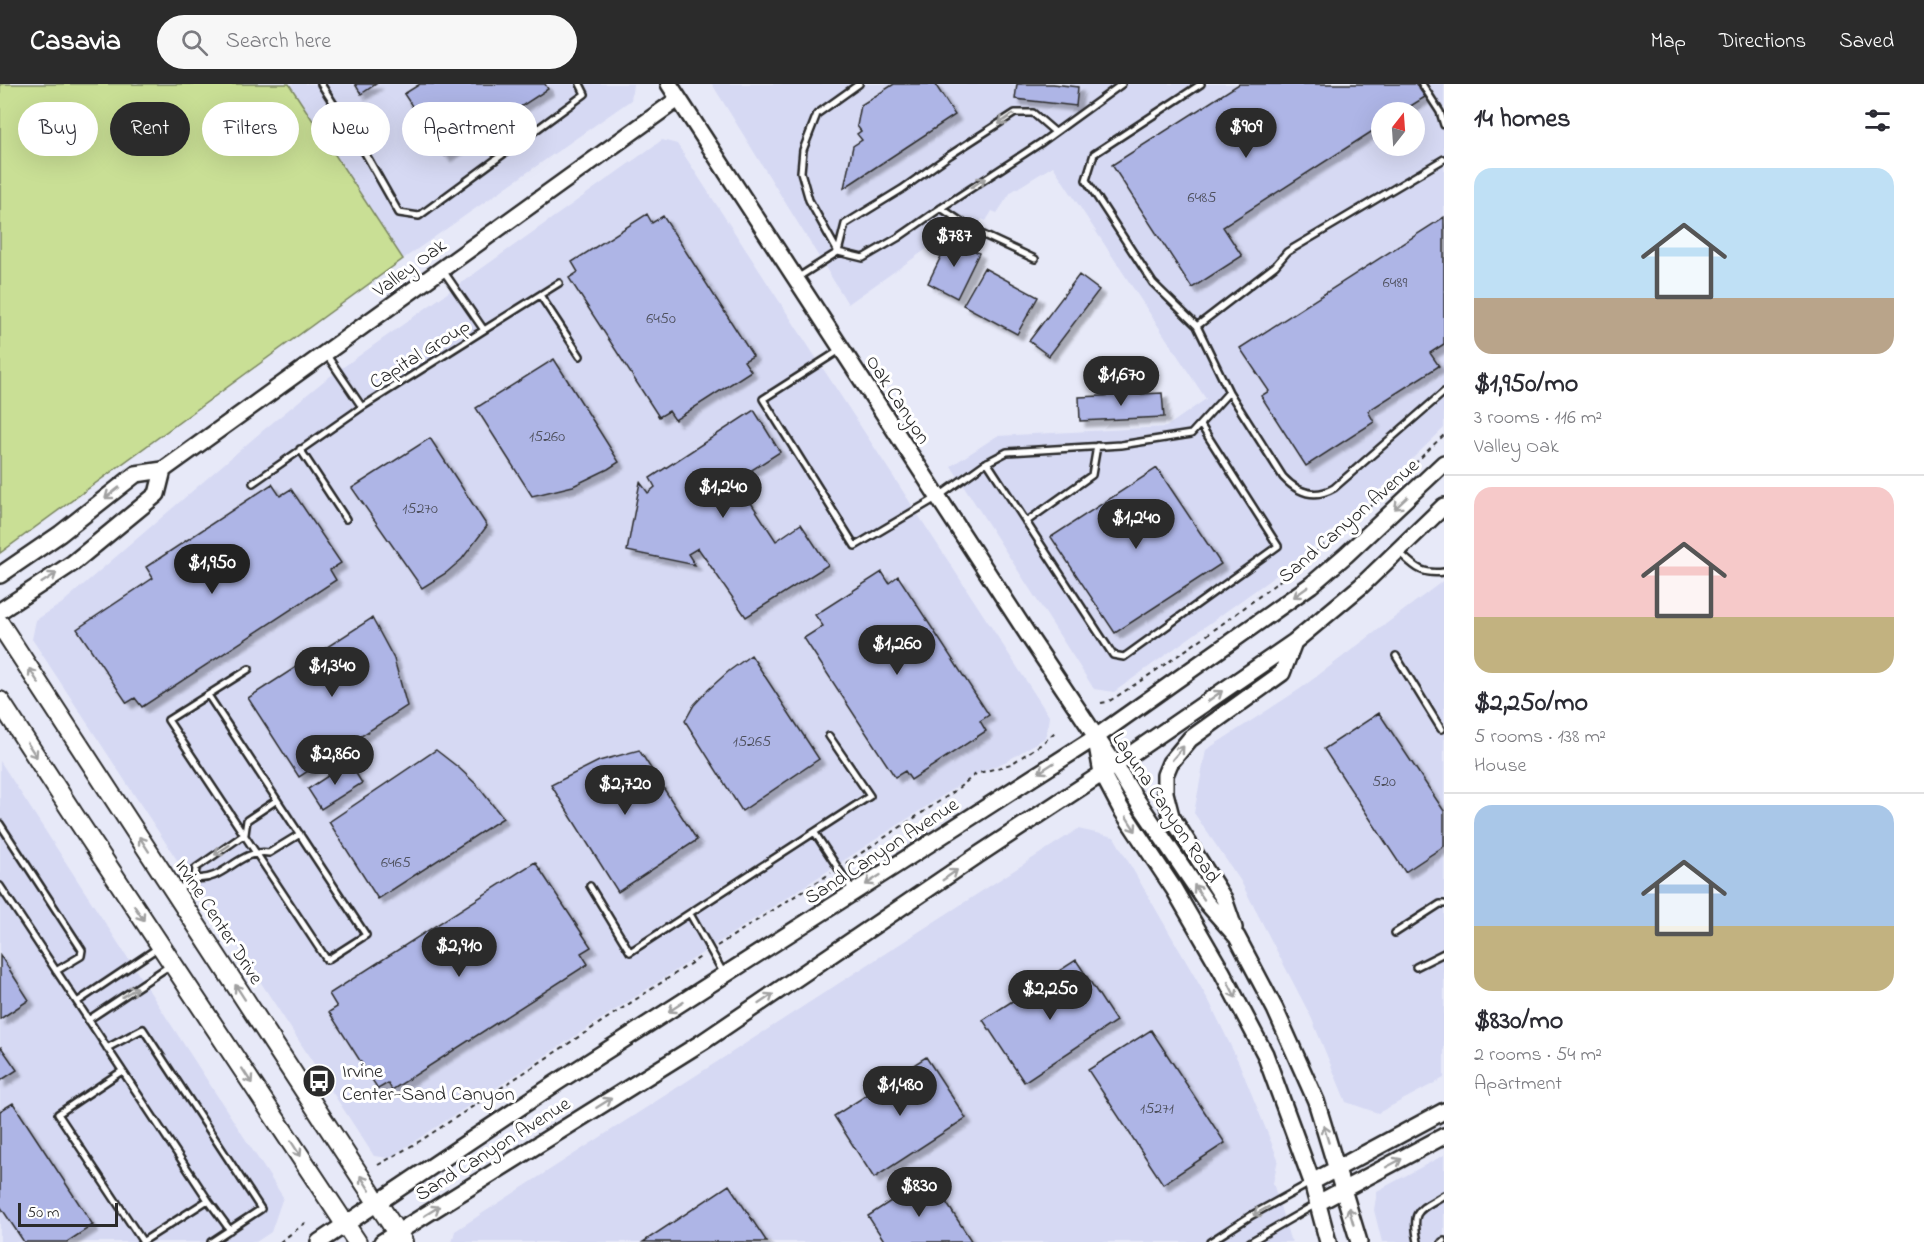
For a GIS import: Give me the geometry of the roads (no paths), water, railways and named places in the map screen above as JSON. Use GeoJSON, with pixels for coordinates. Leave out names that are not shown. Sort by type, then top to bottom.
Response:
{"type":"FeatureCollection","features":[{"type":"Feature","properties":{"kind":"main road","name":"Oak Canyon"},"geometry":{"type":"LineString","coordinates":[[669,84],[1096,737]]}},
{"type":"Feature","properties":{"kind":"main road","name":"Valley Oak"},"geometry":{"type":"LineString","coordinates":[[0,575],[60,534],[136,474],[163,470],[678,99]]}},
{"type":"Feature","properties":{"kind":"main road","name":"Sand Canyon Avenue"},"geometry":{"type":"LineString","coordinates":[[319,1242],[556,1083],[1096,737],[1311,585],[1444,463]]}},
{"type":"Feature","properties":{"kind":"main road"},"geometry":{"type":"LineString","coordinates":[[0,611],[73,563],[157,494],[163,470]]}},
{"type":"Feature","properties":{"kind":"main road","name":"Sand Canyon Avenue"},"geometry":{"type":"LineString","coordinates":[[394,1239],[704,1041],[1116,765],[1293,642],[1399,552],[1444,506]]}},
{"type":"Feature","properties":{"kind":"main road","name":"Irvine Center Drive"},"geometry":{"type":"LineString","coordinates":[[0,624],[378,1203],[394,1239]]}},
{"type":"Feature","properties":{"kind":"main road"},"geometry":{"type":"LineString","coordinates":[[1237,937],[1224,900],[1171,816],[1165,793],[1165,775],[1170,763],[1190,739],[1282,673],[1293,642]]}},
{"type":"Feature","properties":{"kind":"main road"},"geometry":{"type":"LineString","coordinates":[[0,701],[357,1242]]}},
{"type":"Feature","properties":{"kind":"main road","name":"Laguna Canyon Road"},"geometry":{"type":"LineString","coordinates":[[1096,737],[1206,902],[1237,937],[1299,1058],[1316,1101],[1359,1242]]}},
{"type":"Feature","properties":{"kind":"main road","name":"Laguna Canyon Road"},"geometry":{"type":"LineString","coordinates":[[1096,737],[1102,773],[1121,809],[1174,889],[1265,1054],[1312,1182],[1328,1242]]}},
{"type":"Feature","properties":{"kind":"main road"},"geometry":{"type":"LineString","coordinates":[[1312,1182],[1444,1111]]}},
{"type":"Feature","properties":{"kind":"main road"},"geometry":{"type":"LineString","coordinates":[[1318,1203],[1444,1136]]}},
{"type":"Feature","properties":{"kind":"lane"},"geometry":{"type":"LineString","coordinates":[[321,84],[365,153],[399,213],[418,216],[585,94],[580,84]]}},
{"type":"Feature","properties":{"kind":"lane"},"geometry":{"type":"LineString","coordinates":[[859,84],[817,114],[803,150],[801,172],[810,200],[838,252],[863,258],[899,237],[1122,84]]}},
{"type":"Feature","properties":{"kind":"lane"},"geometry":{"type":"LineString","coordinates":[[1201,84],[1094,154],[1086,180],[1154,283],[1197,326],[1229,392],[1283,477],[1290,485],[1300,490],[1320,494],[1335,488],[1444,392]]}},
{"type":"Feature","properties":{"kind":"lane"},"geometry":{"type":"LineString","coordinates":[[1422,84],[1440,112],[1444,125]]}},
{"type":"Feature","properties":{"kind":"lane"},"geometry":{"type":"LineString","coordinates":[[796,279],[838,252],[845,224],[902,189],[1015,113],[1033,113],[1055,132]]}},
{"type":"Feature","properties":{"kind":"lane"},"geometry":{"type":"LineString","coordinates":[[1197,326],[1275,266],[1287,252],[1444,159]]}},
{"type":"Feature","properties":{"kind":"lane"},"geometry":{"type":"LineString","coordinates":[[940,208],[975,231],[1035,259]]}},
{"type":"Feature","properties":{"kind":"lane","name":"Capital Group"},"geometry":{"type":"LineString","coordinates":[[326,353],[362,407],[484,330],[442,269]]}},
{"type":"Feature","properties":{"kind":"lane"},"geometry":{"type":"LineString","coordinates":[[484,330],[559,283]]}},
{"type":"Feature","properties":{"kind":"lane"},"geometry":{"type":"LineString","coordinates":[[540,295],[580,356]]}},
{"type":"Feature","properties":{"kind":"lane"},"geometry":{"type":"LineString","coordinates":[[841,349],[763,399],[820,494],[855,546],[938,497],[987,462],[1007,452],[1120,445],[1191,434],[1229,392]]}},
{"type":"Feature","properties":{"kind":"lane"},"geometry":{"type":"LineString","coordinates":[[253,483],[362,407]]}},
{"type":"Feature","properties":{"kind":"lane"},"geometry":{"type":"LineString","coordinates":[[987,462],[1113,655],[1124,657],[1278,546],[1200,424]]}},
{"type":"Feature","properties":{"kind":"lane"},"geometry":{"type":"LineString","coordinates":[[1026,522],[1092,475],[1097,446]]}},
{"type":"Feature","properties":{"kind":"lane"},"geometry":{"type":"LineString","coordinates":[[300,449],[346,519]]}},
{"type":"Feature","properties":{"kind":"lane"},"geometry":{"type":"LineString","coordinates":[[1399,552],[1415,568],[1431,573],[1444,572]]}},
{"type":"Feature","properties":{"kind":"lane"},"geometry":{"type":"LineString","coordinates":[[1396,656],[1441,729]]}},
{"type":"Feature","properties":{"kind":"lane"},"geometry":{"type":"LineString","coordinates":[[208,694],[366,935],[327,960],[168,720],[208,694],[249,669]]}},
{"type":"Feature","properties":{"kind":"lane"},"geometry":{"type":"LineString","coordinates":[[590,886],[630,952],[870,796],[829,736]]}},
{"type":"Feature","properties":{"kind":"lane"},"geometry":{"type":"LineString","coordinates":[[195,878],[196,868],[245,834],[247,820],[277,800]]}},
{"type":"Feature","properties":{"kind":"lane"},"geometry":{"type":"LineString","coordinates":[[0,824],[82,950],[81,956],[56,971]]}},
{"type":"Feature","properties":{"kind":"lane"},"geometry":{"type":"LineString","coordinates":[[814,833],[854,892]]}},
{"type":"Feature","properties":{"kind":"lane"},"geometry":{"type":"LineString","coordinates":[[175,892],[195,878],[206,880],[256,851],[269,853],[300,834]]}},
{"type":"Feature","properties":{"kind":"lane"},"geometry":{"type":"LineString","coordinates":[[0,886],[230,1230]]}},
{"type":"Feature","properties":{"kind":"lane"},"geometry":{"type":"LineString","coordinates":[[1395,933],[1440,904],[1444,904]]}},
{"type":"Feature","properties":{"kind":"lane"},"geometry":{"type":"LineString","coordinates":[[690,914],[725,975]]}},
{"type":"Feature","properties":{"kind":"lane"},"geometry":{"type":"LineString","coordinates":[[77,1002],[161,946]]}},
{"type":"Feature","properties":{"kind":"lane"},"geometry":{"type":"LineString","coordinates":[[1416,967],[1444,953]]}},
{"type":"Feature","properties":{"kind":"lane"},"geometry":{"type":"LineString","coordinates":[[88,1020],[173,964]]}},
{"type":"Feature","properties":{"kind":"lane"},"geometry":{"type":"LineString","coordinates":[[107,1048],[143,1029],[261,1209],[211,1242]]}},
{"type":"Feature","properties":{"kind":"lane"},"geometry":{"type":"LineString","coordinates":[[122,1071],[58,1114],[142,1242],[208,1200]]}},
{"type":"Feature","properties":{"kind":"lane"},"geometry":{"type":"LineString","coordinates":[[1210,1242],[1252,1215],[1312,1182]]}},
{"type":"Feature","properties":{"kind":"lane"},"geometry":{"type":"LineString","coordinates":[[1418,1242],[1415,1219],[1419,1210],[1444,1195]]}},
{"type":"Feature","properties":{"kind":"lane"},"geometry":{"type":"LineString","coordinates":[[1250,1242],[1318,1203]]}},
{"type":"Feature","properties":{"kind":"place","name":"Irvine Center-Sand Canyon"},"geometry":{"type":"Point","coordinates":[319,1081]}}]}
